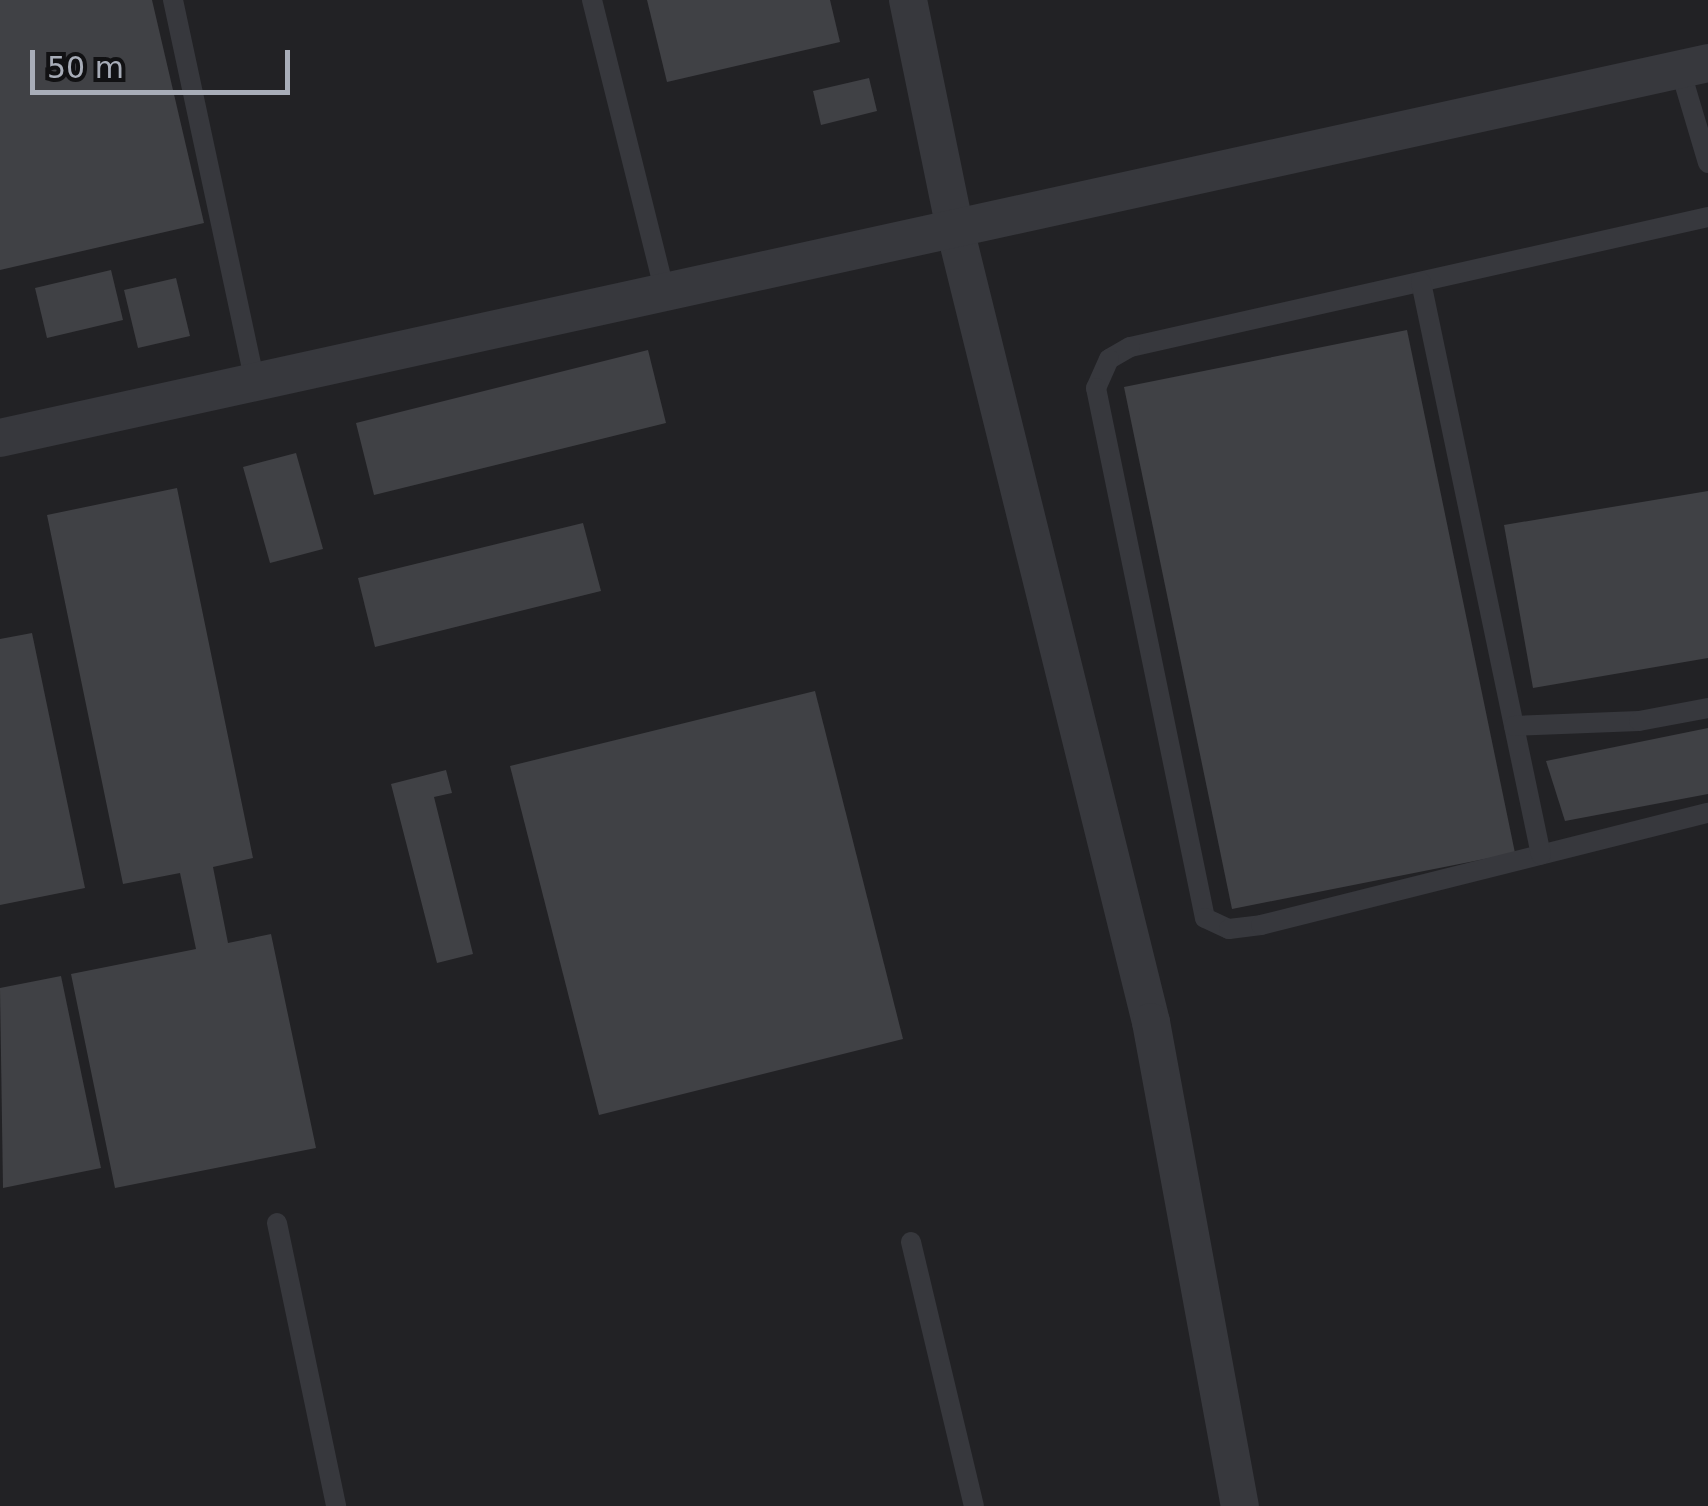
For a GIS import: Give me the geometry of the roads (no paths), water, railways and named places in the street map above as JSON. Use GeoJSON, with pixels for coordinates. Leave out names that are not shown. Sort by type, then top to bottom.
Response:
{"type":"FeatureCollection","features":[{"type":"Feature","properties":{"kind":"street"},"geometry":{"type":"LineString","coordinates":[[908,0],[955,229],[1151,1022],[1240,1506]]}},
{"type":"Feature","properties":{"kind":"street"},"geometry":{"type":"LineString","coordinates":[[0,438],[1694,66]]}},
{"type":"Feature","properties":{"kind":"lane"},"geometry":{"type":"LineString","coordinates":[[173,0],[255,382]]}},
{"type":"Feature","properties":{"kind":"lane"},"geometry":{"type":"LineString","coordinates":[[592,0],[664,292]]}},
{"type":"Feature","properties":{"kind":"lane"},"geometry":{"type":"LineString","coordinates":[[1694,66],[1708,163]]}},
{"type":"Feature","properties":{"kind":"lane"},"geometry":{"type":"LineString","coordinates":[[1708,217],[1130,347],[1109,359],[1096,388],[1195,889],[1206,918],[1230,930],[1708,813]]}},
{"type":"Feature","properties":{"kind":"lane"},"geometry":{"type":"LineString","coordinates":[[1420,282],[1541,855]]}},
{"type":"Feature","properties":{"kind":"lane"},"geometry":{"type":"LineString","coordinates":[[1514,726],[1639,721],[1708,708]]}},
{"type":"Feature","properties":{"kind":"lane"},"geometry":{"type":"LineString","coordinates":[[277,1223],[336,1506]]}},
{"type":"Feature","properties":{"kind":"lane"},"geometry":{"type":"LineString","coordinates":[[911,1242],[974,1506]]}}]}
